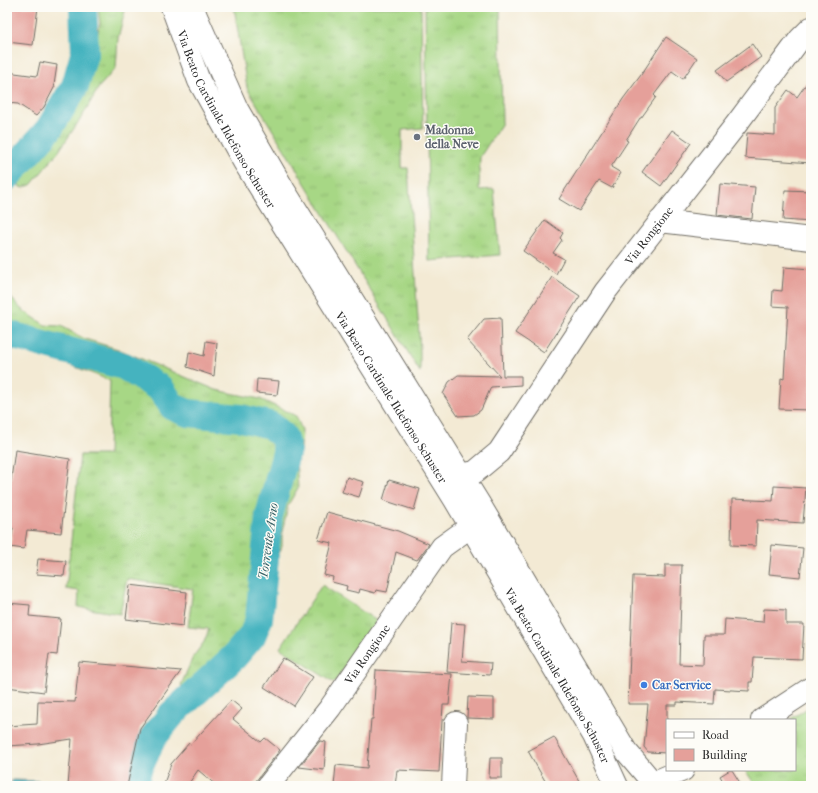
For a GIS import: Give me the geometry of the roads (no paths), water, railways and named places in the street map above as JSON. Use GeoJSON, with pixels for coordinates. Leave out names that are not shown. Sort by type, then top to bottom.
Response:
{"type":"FeatureCollection","features":[{"type":"Feature","properties":{"kind":"street","name":"Via Beato Cardinale Ildefonso Schuster"},"geometry":{"type":"LineString","coordinates":[[172,7],[200,81],[244,162],[450,493],[594,736],[617,786]]}},
{"type":"Feature","properties":{"kind":"street","name":"Via Beato Cardinale Ildefonso Schuster"},"geometry":{"type":"LineString","coordinates":[[193,7],[237,109],[284,190],[480,505],[626,751],[656,781]]}},
{"type":"Feature","properties":{"kind":"street","name":"Via Rongione"},"geometry":{"type":"LineString","coordinates":[[480,505],[499,452],[605,292],[735,126],[800,39],[811,28]]}},
{"type":"Feature","properties":{"kind":"street"},"geometry":{"type":"LineString","coordinates":[[660,221],[811,239]]}},
{"type":"Feature","properties":{"kind":"street","name":"Via Rongione"},"geometry":{"type":"LineString","coordinates":[[461,475],[475,472],[499,452]]}},
{"type":"Feature","properties":{"kind":"street","name":"Via Rongione"},"geometry":{"type":"LineString","coordinates":[[268,786],[330,708],[442,547],[470,527]]}},
{"type":"Feature","properties":{"kind":"street"},"geometry":{"type":"LineString","coordinates":[[764,719],[811,688]]}},
{"type":"Feature","properties":{"kind":"street"},"geometry":{"type":"LineString","coordinates":[[453,786],[456,723]]}},
{"type":"Feature","properties":{"kind":"street"},"geometry":{"type":"LineString","coordinates":[[626,786],[631,780],[640,777],[656,781],[681,771]]}},
{"type":"Feature","properties":{"kind":"street"},"geometry":{"type":"LineString","coordinates":[[682,786],[697,771]]}},
{"type":"Feature","properties":{"kind":"water"},"geometry":{"type":"Polygon","coordinates":[[[12,780],[40,781],[40,786],[12,786],[12,780]]]}},
{"type":"Feature","properties":{"kind":"waterway","name":"Torrente Arno"},"geometry":{"type":"LineString","coordinates":[[7,177],[49,129],[75,86],[85,51],[83,7]]}},
{"type":"Feature","properties":{"kind":"waterway","name":"Torrente Arno"},"geometry":{"type":"LineString","coordinates":[[7,334],[124,366],[161,389],[173,407],[188,413],[241,418],[270,425],[283,436],[287,449],[269,516],[259,619],[252,636],[234,657],[172,714],[152,739],[138,769],[135,786]]}},
{"type":"Feature","properties":{"kind":"place","name":"Madonna della Neve"},"geometry":{"type":"Point","coordinates":[417,137]}},
{"type":"Feature","properties":{"kind":"place","name":"Car Service"},"geometry":{"type":"Point","coordinates":[644,685]}}]}
